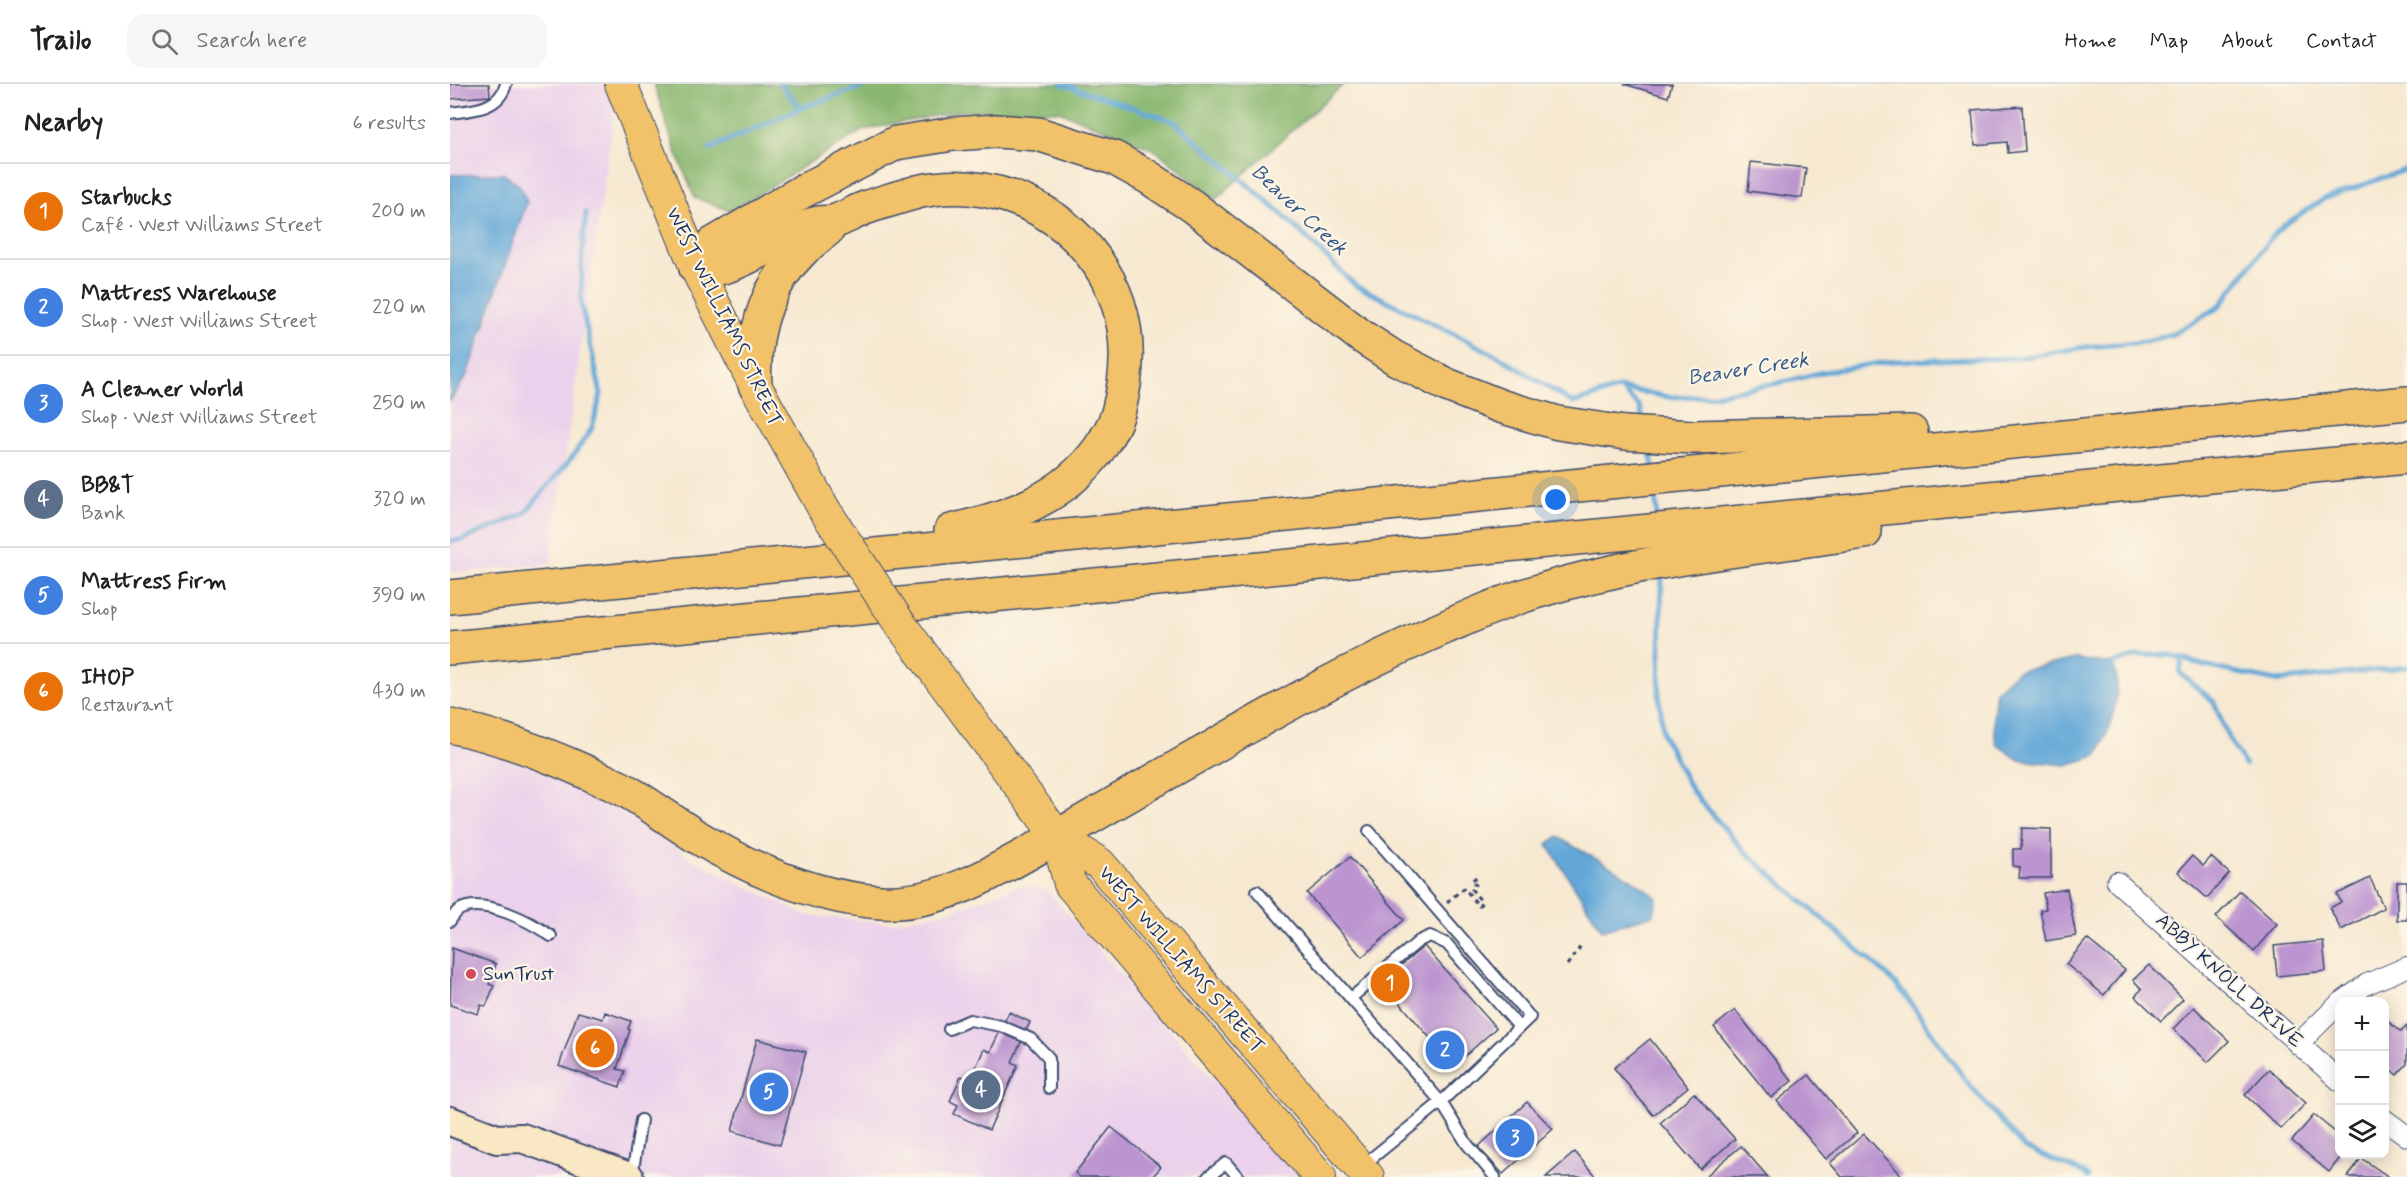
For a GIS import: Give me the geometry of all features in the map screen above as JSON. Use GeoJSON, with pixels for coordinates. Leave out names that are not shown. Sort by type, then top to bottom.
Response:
{"type":"FeatureCollection","features":[{"type":"Feature","properties":{"kind":"highway"},"geometry":{"type":"LineString","coordinates":[[696,268],[713,244],[803,191],[896,143],[953,134],[996,131],[1038,134],[1114,158],[1148,177],[1192,206],[1361,336],[1395,358],[1447,385],[1500,406],[1557,423],[1625,433],[1693,437],[2155,427]]}},
{"type":"Feature","properties":{"kind":"highway"},"geometry":{"type":"LineString","coordinates":[[696,268],[722,268],[814,224],[835,221],[888,200],[921,191],[953,188],[986,189],[1020,200],[1051,216],[1077,236],[1101,265],[1114,292],[1127,343],[1126,379],[1117,417],[1106,439],[1090,462],[1065,486],[1030,507],[993,521],[822,560]]}},
{"type":"Feature","properties":{"kind":"highway"},"geometry":{"type":"LineString","coordinates":[[755,385],[753,358],[758,328],[770,294],[783,271],[835,221]]}},
{"type":"Feature","properties":{"kind":"highway"},"geometry":{"type":"LineString","coordinates":[[450,597],[2407,403]]}},
{"type":"Feature","properties":{"kind":"highway"},"geometry":{"type":"LineString","coordinates":[[450,648],[2407,457]]}},
{"type":"Feature","properties":{"kind":"highway"},"geometry":{"type":"LineString","coordinates":[[450,726],[480,732],[557,759],[627,791],[697,837],[806,889],[844,899],[886,903],[925,897],[963,886],[1009,866],[1228,738],[1330,683],[1443,628],[1517,598],[1598,575],[1690,557],[1896,528],[2159,481]]}},
{"type":"Feature","properties":{"kind":"main road","name":"WEST WILLIAMS STREET"},"geometry":{"type":"LineString","coordinates":[[621,84],[696,268],[755,385],[806,480],[898,621],[1057,836],[1100,864],[1364,1173]]}},
{"type":"Feature","properties":{"kind":"main road","name":"WEST WILLIAMS STREET"},"geometry":{"type":"LineString","coordinates":[[1057,836],[1070,884],[1320,1177]]}},
{"type":"Feature","properties":{"kind":"street","name":"ABBY KNOLL DRIVE"},"geometry":{"type":"LineString","coordinates":[[2118,882],[2335,1077]]}},
{"type":"Feature","properties":{"kind":"street"},"geometry":{"type":"LineString","coordinates":[[2348,997],[2367,984],[2407,967]]}},
{"type":"Feature","properties":{"kind":"street"},"geometry":{"type":"LineString","coordinates":[[2298,1044],[2335,1008]]}},
{"type":"Feature","properties":{"kind":"street"},"geometry":{"type":"LineString","coordinates":[[450,1100],[504,1121],[522,1138]]}},
{"type":"Feature","properties":{"kind":"street"},"geometry":{"type":"LineString","coordinates":[[450,1121],[497,1139],[522,1138],[631,1177]]}},
{"type":"Feature","properties":{"kind":"street"},"geometry":{"type":"LineString","coordinates":[[2389,1122],[2407,1136]]}},
{"type":"Feature","properties":{"kind":"lane"},"geometry":{"type":"LineString","coordinates":[[450,113],[481,109],[499,100],[506,84]]}},
{"type":"Feature","properties":{"kind":"lane"},"geometry":{"type":"LineString","coordinates":[[1364,1173],[1530,1017],[1369,831]]}},
{"type":"Feature","properties":{"kind":"lane"},"geometry":{"type":"LineString","coordinates":[[1257,891],[1441,1102],[1467,1144],[1495,1177]]}},
{"type":"Feature","properties":{"kind":"lane"},"geometry":{"type":"LineString","coordinates":[[450,921],[459,910],[483,905],[535,925],[550,936]]}},
{"type":"Feature","properties":{"kind":"lane"},"geometry":{"type":"LineString","coordinates":[[1351,998],[1419,941],[1430,936],[1447,944],[1519,1027]]}},
{"type":"Feature","properties":{"kind":"lane"},"geometry":{"type":"LineString","coordinates":[[949,1029],[970,1020],[1001,1026],[1031,1039],[1049,1058],[1049,1088]]}},
{"type":"Feature","properties":{"kind":"lane"},"geometry":{"type":"LineString","coordinates":[[631,1177],[640,1120]]}},
{"type":"Feature","properties":{"kind":"lane"},"geometry":{"type":"LineString","coordinates":[[1208,1177],[1226,1162],[1238,1177]]}},
{"type":"Feature","properties":{"kind":"path"},"geometry":{"type":"LineString","coordinates":[[1448,902],[1479,875]]}},
{"type":"Feature","properties":{"kind":"path"},"geometry":{"type":"LineString","coordinates":[[1464,888],[1479,906],[1482,902],[1472,890],[1476,885],[1471,881]]}},
{"type":"Feature","properties":{"kind":"path"},"geometry":{"type":"LineString","coordinates":[[1567,965],[1581,946]]}},
{"type":"Feature","properties":{"kind":"shaded area"},"geometry":{"type":"Polygon","coordinates":[[[450,84],[618,84],[550,564],[450,573],[450,84]]]}},
{"type":"Feature","properties":{"kind":"shaded area"},"geometry":{"type":"Polygon","coordinates":[[[450,739],[539,768],[610,800],[695,861],[805,915],[889,923],[951,911],[1019,886],[1047,890],[1299,1177],[450,1177],[450,739]]]}},
{"type":"Feature","properties":{"kind":"green space"},"geometry":{"type":"Polygon","coordinates":[[[654,84],[1344,84],[1216,199],[1155,150],[1059,111],[960,111],[863,130],[731,211],[695,198],[674,147],[654,84]]]}},
{"type":"Feature","properties":{"kind":"water"},"geometry":{"type":"Polygon","coordinates":[[[504,174],[520,186],[527,202],[466,377],[450,401],[450,175],[504,174]]]}},
{"type":"Feature","properties":{"kind":"water"},"geometry":{"type":"Polygon","coordinates":[[[2075,659],[2113,664],[2116,676],[2114,711],[2097,756],[2066,765],[2019,760],[1996,744],[1993,718],[1996,690],[2018,671],[2075,659]]]}},
{"type":"Feature","properties":{"kind":"water"},"geometry":{"type":"Polygon","coordinates":[[[1558,837],[1621,873],[1657,898],[1654,915],[1602,930],[1547,844],[1558,837]]]}},
{"type":"Feature","properties":{"kind":"building"},"geometry":{"type":"Polygon","coordinates":[[[450,84],[489,84],[490,96],[450,99],[450,84]]]}},
{"type":"Feature","properties":{"kind":"building"},"geometry":{"type":"Polygon","coordinates":[[[1624,84],[1672,84],[1668,97],[1624,84]]]}},
{"type":"Feature","properties":{"kind":"building"},"geometry":{"type":"Polygon","coordinates":[[[2022,106],[2025,151],[2008,153],[2007,142],[1975,145],[1972,110],[2022,106]]]}},
{"type":"Feature","properties":{"kind":"building"},"geometry":{"type":"Polygon","coordinates":[[[1751,162],[1806,168],[1802,198],[1748,191],[1751,162]]]}},
{"type":"Feature","properties":{"kind":"building"},"geometry":{"type":"Polygon","coordinates":[[[2022,828],[2051,829],[2051,878],[2019,878],[2020,867],[2013,866],[2013,849],[2021,849],[2022,828]]]}},
{"type":"Feature","properties":{"kind":"building"},"geometry":{"type":"Polygon","coordinates":[[[2192,856],[2203,866],[2211,857],[2229,873],[2207,898],[2178,872],[2192,856]]]}},
{"type":"Feature","properties":{"kind":"building"},"geometry":{"type":"Polygon","coordinates":[[[1350,857],[1404,920],[1362,957],[1307,893],[1350,857]]]}},
{"type":"Feature","properties":{"kind":"building"},"geometry":{"type":"Polygon","coordinates":[[[2370,878],[2384,908],[2341,930],[2330,908],[2341,902],[2337,894],[2370,878]]]}},
{"type":"Feature","properties":{"kind":"building"},"geometry":{"type":"Polygon","coordinates":[[[2397,882],[2407,882],[2407,920],[2397,920],[2397,882]]]}},
{"type":"Feature","properties":{"kind":"building"},"geometry":{"type":"Polygon","coordinates":[[[2067,889],[2076,936],[2046,941],[2040,910],[2046,909],[2043,893],[2067,889]]]}},
{"type":"Feature","properties":{"kind":"building"},"geometry":{"type":"Polygon","coordinates":[[[2240,891],[2277,924],[2254,951],[2216,917],[2240,891]]]}},
{"type":"Feature","properties":{"kind":"building"},"geometry":{"type":"Polygon","coordinates":[[[2087,939],[2125,970],[2104,995],[2066,964],[2087,939]]]}},
{"type":"Feature","properties":{"kind":"building"},"geometry":{"type":"Polygon","coordinates":[[[2323,941],[2326,971],[2277,976],[2274,946],[2323,941]]]}},
{"type":"Feature","properties":{"kind":"building"},"geometry":{"type":"Polygon","coordinates":[[[1424,946],[1496,1028],[1454,1066],[1382,982],[1424,946]]]}},
{"type":"Feature","properties":{"kind":"building","name":"SunTrust"},"geometry":{"type":"Polygon","coordinates":[[[452,948],[496,964],[489,984],[494,986],[486,1006],[481,1005],[478,1014],[450,1005],[452,948]]]}},
{"type":"Feature","properties":{"kind":"building"},"geometry":{"type":"Polygon","coordinates":[[[2149,965],[2183,999],[2161,1021],[2135,996],[2142,989],[2133,980],[2149,965]]]}},
{"type":"Feature","properties":{"kind":"building"},"geometry":{"type":"Polygon","coordinates":[[[2194,1007],[2229,1041],[2208,1062],[2173,1029],[2194,1007]]]}},
{"type":"Feature","properties":{"kind":"building"},"geometry":{"type":"Polygon","coordinates":[[[1735,1010],[1792,1081],[1771,1098],[1714,1027],[1735,1010]]]}},
{"type":"Feature","properties":{"kind":"building"},"geometry":{"type":"Polygon","coordinates":[[[578,1012],[603,1019],[605,1012],[631,1021],[617,1069],[625,1071],[620,1087],[559,1066],[578,1012]]]}},
{"type":"Feature","properties":{"kind":"building"},"geometry":{"type":"Polygon","coordinates":[[[1009,1012],[1030,1022],[1012,1062],[1018,1065],[989,1130],[954,1114],[958,1105],[950,1101],[961,1076],[970,1080],[984,1049],[990,1052],[1009,1012]]]}},
{"type":"Feature","properties":{"kind":"building"},"geometry":{"type":"Polygon","coordinates":[[[2389,1022],[2401,1032],[2407,1026],[2407,1064],[2397,1075],[2389,1068],[2389,1022]]]}},
{"type":"Feature","properties":{"kind":"building"},"geometry":{"type":"Polygon","coordinates":[[[757,1039],[806,1052],[780,1145],[732,1131],[757,1039]]]}},
{"type":"Feature","properties":{"kind":"building"},"geometry":{"type":"Polygon","coordinates":[[[1650,1039],[1688,1087],[1653,1115],[1614,1068],[1650,1039]]]}},
{"type":"Feature","properties":{"kind":"building"},"geometry":{"type":"Polygon","coordinates":[[[2269,1069],[2306,1103],[2281,1129],[2245,1095],[2269,1069]]]}},
{"type":"Feature","properties":{"kind":"building"},"geometry":{"type":"Polygon","coordinates":[[[1809,1075],[1857,1133],[1826,1159],[1777,1101],[1809,1075]]]}},
{"type":"Feature","properties":{"kind":"building"},"geometry":{"type":"Polygon","coordinates":[[[1694,1093],[1735,1139],[1700,1169],[1660,1123],[1694,1093]]]}},
{"type":"Feature","properties":{"kind":"building"},"geometry":{"type":"Polygon","coordinates":[[[1527,1102],[1553,1129],[1503,1174],[1478,1147],[1527,1102]]]}},
{"type":"Feature","properties":{"kind":"building"},"geometry":{"type":"Polygon","coordinates":[[[2314,1115],[2335,1132],[2335,1159],[2339,1159],[2329,1172],[2292,1141],[2314,1115]]]}},
{"type":"Feature","properties":{"kind":"building"},"geometry":{"type":"Polygon","coordinates":[[[1111,1127],[1161,1167],[1152,1177],[1080,1177],[1075,1173],[1111,1127]]]}},
{"type":"Feature","properties":{"kind":"building"},"geometry":{"type":"Polygon","coordinates":[[[1864,1134],[1903,1177],[1842,1177],[1830,1163],[1864,1134]]]}},
{"type":"Feature","properties":{"kind":"building"},"geometry":{"type":"Polygon","coordinates":[[[1741,1146],[1768,1177],[1708,1177],[1707,1175],[1741,1146]]]}},
{"type":"Feature","properties":{"kind":"building"},"geometry":{"type":"Polygon","coordinates":[[[1575,1152],[1596,1177],[1546,1177],[1575,1152]]]}},
{"type":"Feature","properties":{"kind":"building"},"geometry":{"type":"Polygon","coordinates":[[[2362,1159],[2389,1177],[2348,1177],[2362,1159]]]}},
{"type":"Feature","properties":{"kind":"waterway"},"geometry":{"type":"LineString","coordinates":[[780,84],[801,108]]}},
{"type":"Feature","properties":{"kind":"waterway","name":"Beaver Creek"},"geometry":{"type":"LineString","coordinates":[[709,149],[801,108],[870,84]]}},
{"type":"Feature","properties":{"kind":"waterway","name":"Beaver Creek"},"geometry":{"type":"LineString","coordinates":[[1062,84],[1173,121],[1283,215],[1355,285],[1500,357],[1573,403],[1620,388],[1669,397],[1709,396],[1823,372],[1893,361],[2018,358],[2085,347],[2145,342],[2173,334],[2219,307],[2270,239],[2284,225],[2324,199],[2407,169]]}},
{"type":"Feature","properties":{"kind":"waterway","name":"Beaver Creek"},"geometry":{"type":"LineString","coordinates":[[450,541],[462,540],[524,514],[573,456],[592,428],[601,394],[581,303],[586,213]]}},
{"type":"Feature","properties":{"kind":"waterway"},"geometry":{"type":"LineString","coordinates":[[1621,389],[1639,406],[1644,422]]}},
{"type":"Feature","properties":{"kind":"waterway"},"geometry":{"type":"LineString","coordinates":[[1649,446],[1653,466]]}},
{"type":"Feature","properties":{"kind":"waterway"},"geometry":{"type":"LineString","coordinates":[[1655,487],[1657,520]]}},
{"type":"Feature","properties":{"kind":"waterway"},"geometry":{"type":"LineString","coordinates":[[1662,574],[1659,693],[1663,735],[1692,791],[1744,851],[1887,975],[1907,998],[1964,1078],[2024,1148],[2084,1173],[2088,1177]]}},
{"type":"Feature","properties":{"kind":"waterway"},"geometry":{"type":"LineString","coordinates":[[2113,664],[2138,655],[2171,655],[2205,666],[2276,681],[2407,667]]}},
{"type":"Feature","properties":{"kind":"waterway"},"geometry":{"type":"LineString","coordinates":[[2182,659],[2180,673],[2214,702],[2229,739],[2245,765]]}},
{"type":"Feature","properties":{"kind":"place","name":"SunTrust"},"geometry":{"type":"Point","coordinates":[471,974]}},
{"type":"Feature","properties":{"kind":"place","name":"Starbucks"},"geometry":{"type":"Point","coordinates":[1390,983]}},
{"type":"Feature","properties":{"kind":"place","name":"IHOP"},"geometry":{"type":"Point","coordinates":[595,1048]}},
{"type":"Feature","properties":{"kind":"place","name":"Mattress Warehouse"},"geometry":{"type":"Point","coordinates":[1445,1050]}},
{"type":"Feature","properties":{"kind":"place","name":"BB&T"},"geometry":{"type":"Point","coordinates":[981,1090]}},
{"type":"Feature","properties":{"kind":"place","name":"Mattress Firm"},"geometry":{"type":"Point","coordinates":[769,1092]}},
{"type":"Feature","properties":{"kind":"place","name":"A Cleaner World"},"geometry":{"type":"Point","coordinates":[1515,1138]}}]}
